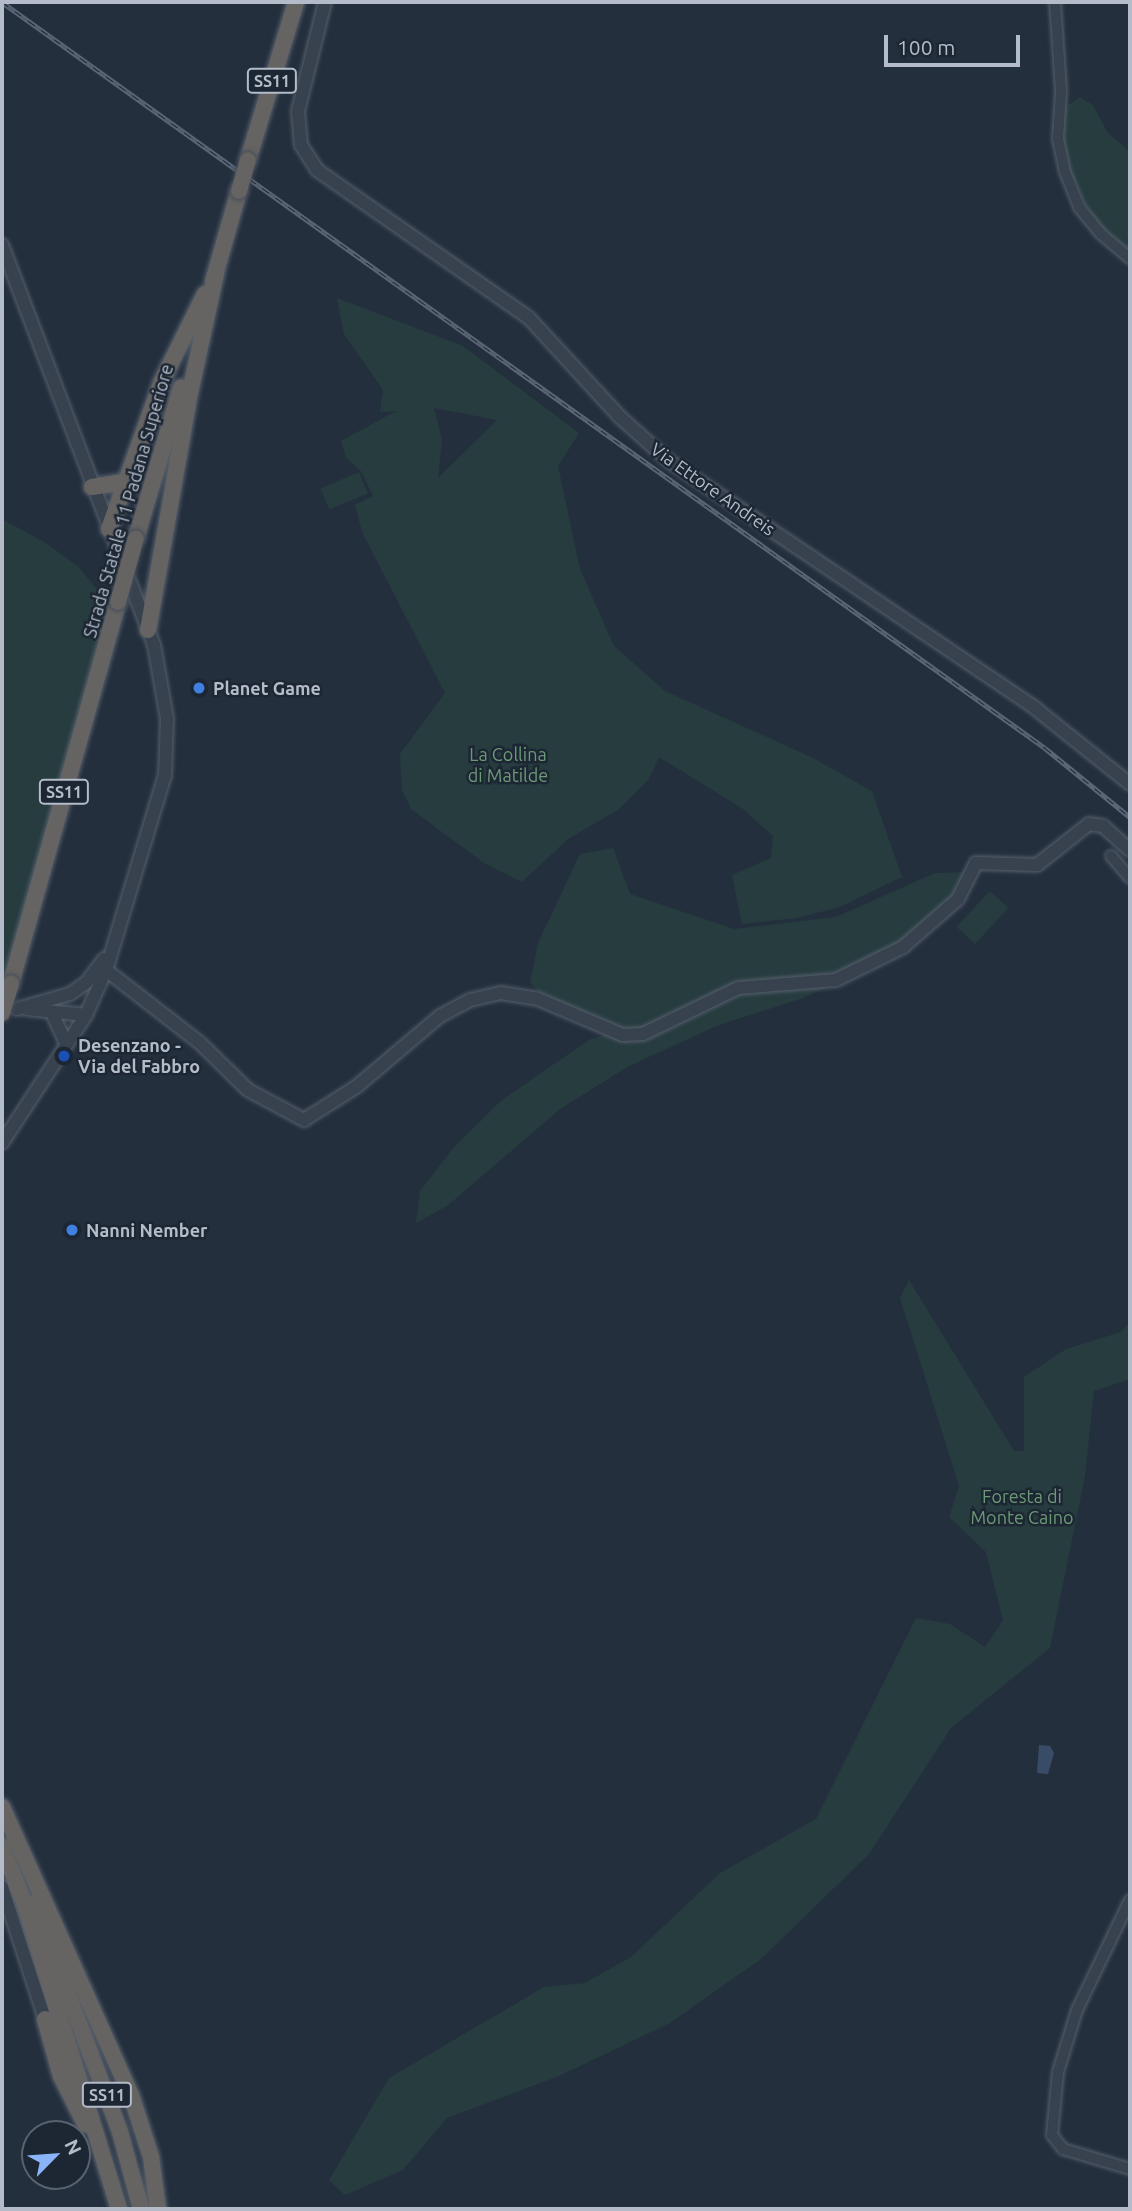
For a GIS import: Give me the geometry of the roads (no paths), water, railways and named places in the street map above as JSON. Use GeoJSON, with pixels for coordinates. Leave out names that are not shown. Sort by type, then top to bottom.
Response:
{"type":"FeatureCollection","features":[{"type":"Feature","properties":{"kind":"highway","name":"Strada Statale 11 Padana Superiore"},"geometry":{"type":"LineString","coordinates":[[7,1010],[10,983],[136,538],[296,2]]}},
{"type":"Feature","properties":{"kind":"highway"},"geometry":{"type":"LineString","coordinates":[[109,528],[123,482],[162,381],[216,274]]}},
{"type":"Feature","properties":{"kind":"highway"},"geometry":{"type":"LineString","coordinates":[[148,629],[188,397],[216,274]]}},
{"type":"Feature","properties":{"kind":"highway"},"geometry":{"type":"LineString","coordinates":[[92,487],[123,482]]}},
{"type":"Feature","properties":{"kind":"highway"},"geometry":{"type":"LineString","coordinates":[[2,1808],[138,2111],[151,2157],[158,2209]]}},
{"type":"Feature","properties":{"kind":"highway","name":"SS11"},"geometry":{"type":"LineString","coordinates":[[2,1827],[120,2132],[141,2209]]}},
{"type":"Feature","properties":{"kind":"highway"},"geometry":{"type":"LineString","coordinates":[[2,1846],[29,1917],[119,2209]]}},
{"type":"Feature","properties":{"kind":"highway"},"geometry":{"type":"LineString","coordinates":[[45,2019],[61,2076],[113,2190]]}},
{"type":"Feature","properties":{"kind":"street","name":"Via Ettore Andreis"},"geometry":{"type":"LineString","coordinates":[[325,2],[315,27],[298,111],[301,145],[317,170],[528,317],[621,418],[669,461],[1037,709],[1130,783]]}},
{"type":"Feature","properties":{"kind":"street"},"geometry":{"type":"LineString","coordinates":[[1055,2],[1061,91],[1058,139],[1065,172],[1079,208],[1101,234],[1130,258]]}},
{"type":"Feature","properties":{"kind":"street"},"geometry":{"type":"LineString","coordinates":[[2,245],[51,381],[148,629],[164,690],[165,775],[106,970],[86,1015],[2,1143]]}},
{"type":"Feature","properties":{"kind":"street"},"geometry":{"type":"LineString","coordinates":[[106,970],[200,1043],[248,1090],[304,1120],[356,1087],[440,1016],[470,1000],[501,993],[538,999],[623,1035],[643,1034],[738,988],[836,980],[903,947],[958,899],[976,863],[1037,865],[1089,824],[1103,825],[1130,850]]}},
{"type":"Feature","properties":{"kind":"street"},"geometry":{"type":"LineString","coordinates":[[1111,856],[1130,878]]}},
{"type":"Feature","properties":{"kind":"street"},"geometry":{"type":"LineString","coordinates":[[7,1010],[60,998],[86,983],[111,948]]}},
{"type":"Feature","properties":{"kind":"street"},"geometry":{"type":"LineString","coordinates":[[60,998],[86,1015]]}},
{"type":"Feature","properties":{"kind":"street"},"geometry":{"type":"LineString","coordinates":[[7,1010],[86,1015]]}},
{"type":"Feature","properties":{"kind":"street"},"geometry":{"type":"LineString","coordinates":[[52,1013],[66,1043]]}},
{"type":"Feature","properties":{"kind":"street"},"geometry":{"type":"LineString","coordinates":[[2,1887],[45,2019]]}},
{"type":"Feature","properties":{"kind":"street"},"geometry":{"type":"LineString","coordinates":[[1130,1899],[1077,2010],[1058,2072],[1052,2135],[1063,2150],[1130,2169]]}},
{"type":"Feature","properties":{"kind":"water"},"geometry":{"type":"Polygon","coordinates":[[[1039,1745],[1050,1746],[1054,1753],[1048,1774],[1037,1773],[1039,1745]]]}},
{"type":"Feature","properties":{"kind":"railway"},"geometry":{"type":"LineString","coordinates":[[2,2],[1045,748],[1130,817]]}},
{"type":"Feature","properties":{"kind":"place","name":"Planet Game"},"geometry":{"type":"Point","coordinates":[199,688]}},
{"type":"Feature","properties":{"kind":"place","name":"Desenzano - Via del Fabbro"},"geometry":{"type":"Point","coordinates":[64,1056]}},
{"type":"Feature","properties":{"kind":"place","name":"Nanni Nember"},"geometry":{"type":"Point","coordinates":[72,1230]}},
{"type":"Feature","properties":{"kind":"park label","name":"La Collina di Matilde"},"geometry":{"type":"Point","coordinates":[508,765]}},
{"type":"Feature","properties":{"kind":"park label","name":"Foresta di Monte Caino"},"geometry":{"type":"Point","coordinates":[1022,1507]}}]}
